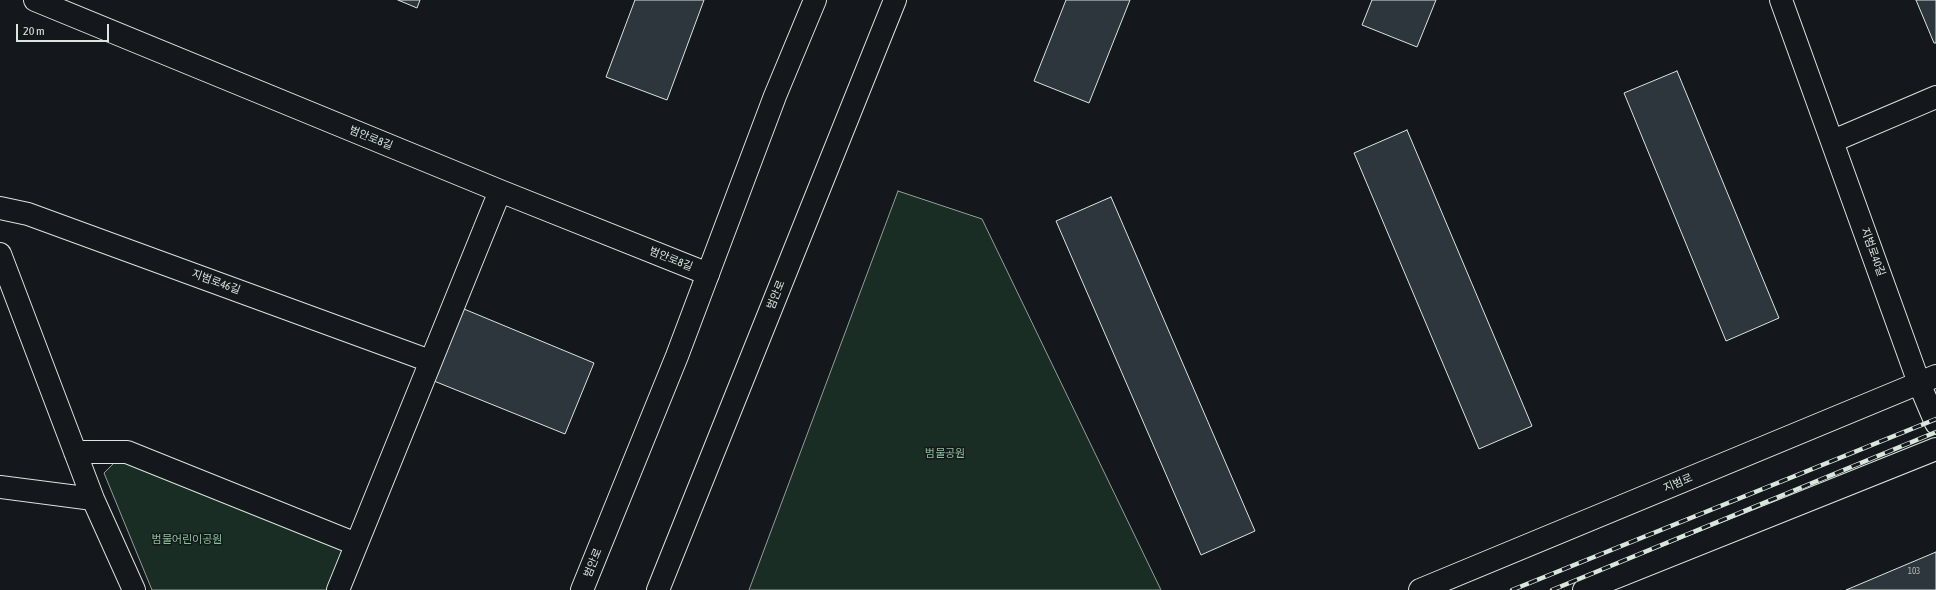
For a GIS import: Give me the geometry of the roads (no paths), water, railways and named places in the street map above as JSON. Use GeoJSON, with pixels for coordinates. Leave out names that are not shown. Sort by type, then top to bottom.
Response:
{"type":"FeatureCollection","features":[{"type":"Feature","properties":{"kind":"street","name":"범안로8길"},"geometry":{"type":"LineString","coordinates":[[35,0],[500,191],[708,274]]}},
{"type":"Feature","properties":{"kind":"street","name":"범안로"},"geometry":{"type":"LineString","coordinates":[[582,590],[677,356],[775,96],[815,0]]}},
{"type":"Feature","properties":{"kind":"street","name":"범안로"},"geometry":{"type":"LineString","coordinates":[[658,590],[895,0]]}},
{"type":"Feature","properties":{"kind":"street","name":"지범로40길"},"geometry":{"type":"LineString","coordinates":[[1781,0],[1829,131],[1928,380],[1936,423]]}},
{"type":"Feature","properties":{"kind":"street"},"geometry":{"type":"LineString","coordinates":[[1829,131],[1936,97]]}},
{"type":"Feature","properties":{"kind":"street"},"geometry":{"type":"LineString","coordinates":[[338,590],[500,191]]}},
{"type":"Feature","properties":{"kind":"street","name":"지범로46길"},"geometry":{"type":"LineString","coordinates":[[0,208],[28,214],[430,361]]}},
{"type":"Feature","properties":{"kind":"street"},"geometry":{"type":"LineString","coordinates":[[0,254],[93,499],[134,590]]}},
{"type":"Feature","properties":{"kind":"street","name":"지범로"},"geometry":{"type":"LineString","coordinates":[[1420,590],[1928,380]]}},
{"type":"Feature","properties":{"kind":"street"},"geometry":{"type":"LineString","coordinates":[[1584,590],[1936,449]]}},
{"type":"Feature","properties":{"kind":"street"},"geometry":{"type":"LineString","coordinates":[[75,452],[127,452],[356,544]]}},
{"type":"Feature","properties":{"kind":"street"},"geometry":{"type":"LineString","coordinates":[[0,487],[93,499]]}},
{"type":"Feature","properties":{"kind":"railway"},"geometry":{"type":"LineString","coordinates":[[1512,590],[1936,419]]}},
{"type":"Feature","properties":{"kind":"railway"},"geometry":{"type":"LineString","coordinates":[[1552,590],[1936,432]]}},
{"type":"Feature","properties":{"kind":"park label","name":"범물공원"},"geometry":{"type":"Point","coordinates":[945,454]}},
{"type":"Feature","properties":{"kind":"park label","name":"범물어린이공원"},"geometry":{"type":"Point","coordinates":[187,540]}}]}
